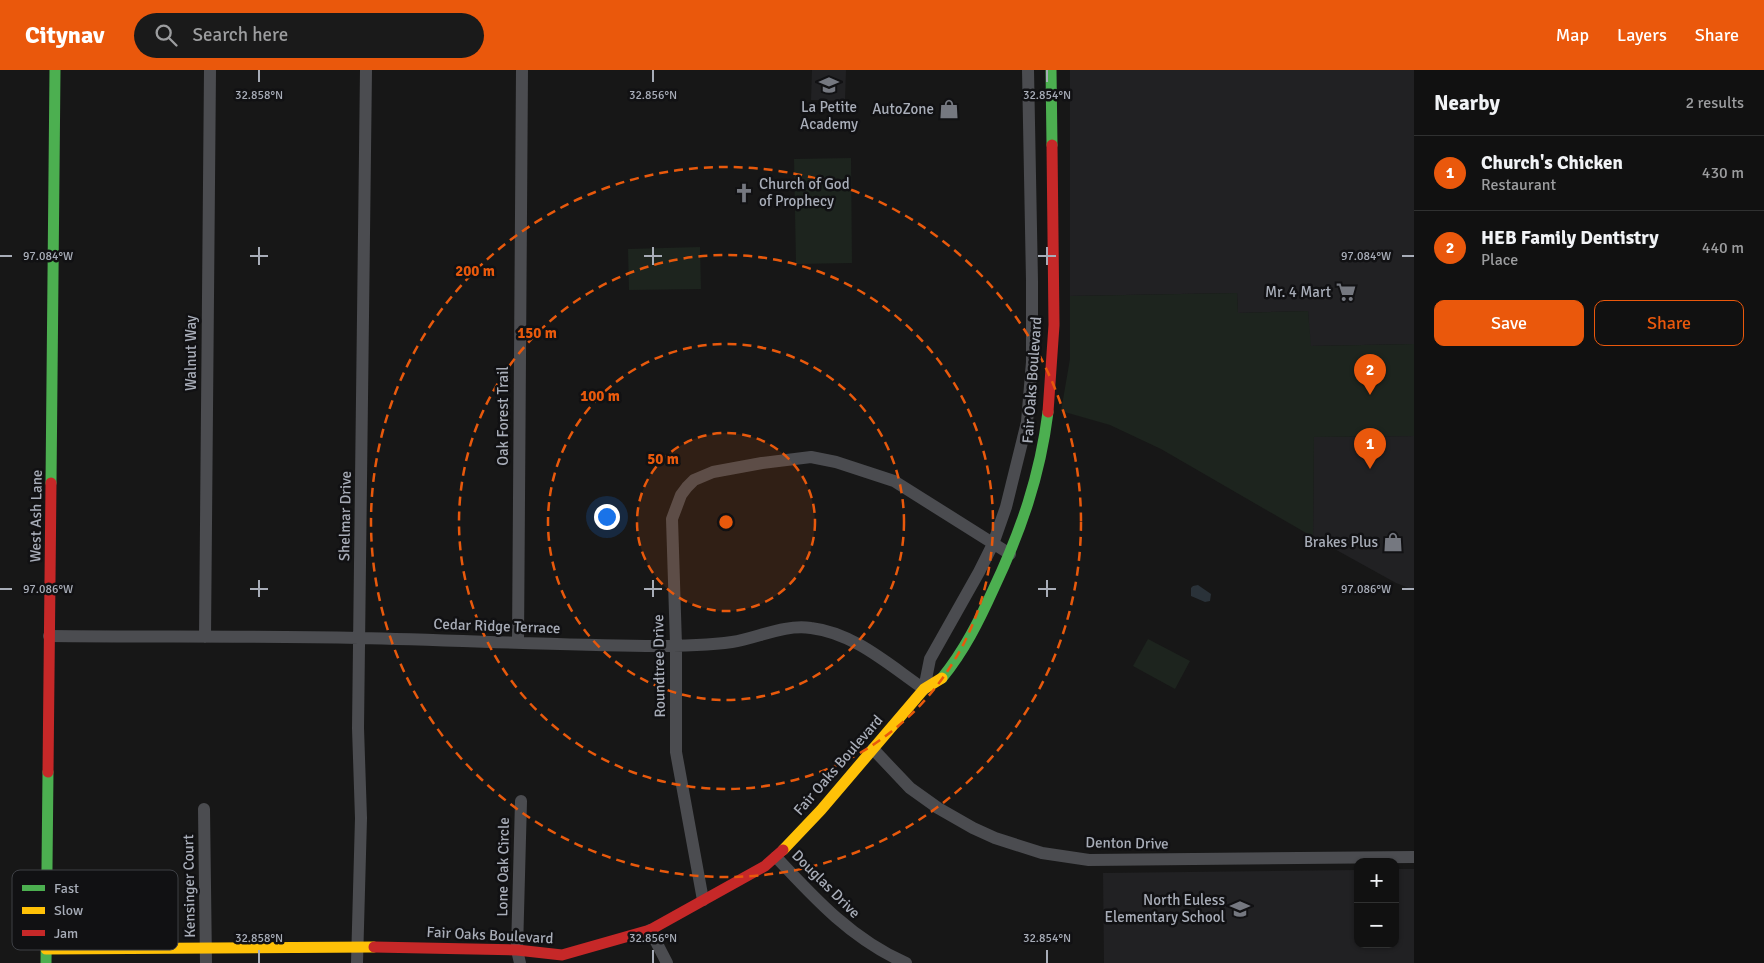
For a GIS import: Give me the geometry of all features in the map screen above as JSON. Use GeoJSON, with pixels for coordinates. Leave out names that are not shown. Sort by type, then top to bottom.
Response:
{"type":"FeatureCollection","features":[{"type":"Feature","properties":{"kind":"street","name":"West Ash Lane"},"geometry":{"type":"LineString","coordinates":[[47,870],[55,70]]}},
{"type":"Feature","properties":{"kind":"street","name":"Walnut Way"},"geometry":{"type":"LineString","coordinates":[[205,637],[210,70]]}},
{"type":"Feature","properties":{"kind":"street","name":"Shelmar Drive"},"geometry":{"type":"LineString","coordinates":[[357,963],[361,818],[358,728],[366,70]]}},
{"type":"Feature","properties":{"kind":"street","name":"Oak Forest Trail"},"geometry":{"type":"LineString","coordinates":[[518,643],[522,70]]}},
{"type":"Feature","properties":{"kind":"street","name":"Fair Oaks Boulevard"},"geometry":{"type":"LineString","coordinates":[[924,689],[930,659],[993,544],[1006,508],[1027,422],[1032,362],[1028,70]]}},
{"type":"Feature","properties":{"kind":"street","name":"Fair Oaks Boulevard"},"geometry":{"type":"LineString","coordinates":[[178,949],[356,947],[517,950],[562,955],[650,930],[765,866],[776,857],[821,810],[924,689],[942,678],[957,658],[988,603],[1010,554],[1037,477],[1048,426],[1054,325],[1051,70]]}},
{"type":"Feature","properties":{"kind":"street"},"geometry":{"type":"LineString","coordinates":[[1028,133],[1052,133]]}},
{"type":"Feature","properties":{"kind":"street"},"geometry":{"type":"LineString","coordinates":[[1032,281],[1054,280]]}},
{"type":"Feature","properties":{"kind":"street"},"geometry":{"type":"LineString","coordinates":[[1027,422],[1048,426]]}},
{"type":"Feature","properties":{"kind":"street","name":"Roundtree Drive"},"geometry":{"type":"LineString","coordinates":[[702,900],[676,752],[676,645],[672,519],[681,495],[687,487],[694,480],[713,472],[762,463],[811,457],[836,462],[894,481],[1010,554]]}},
{"type":"Feature","properties":{"kind":"street","name":"Cedar Ridge Terrace"},"geometry":{"type":"LineString","coordinates":[[49,636],[359,638],[676,645],[732,642],[796,627],[812,628],[841,636],[860,644],[924,689]]}},
{"type":"Feature","properties":{"kind":"street","name":"Denton Drive"},"geometry":{"type":"LineString","coordinates":[[873,750],[910,788],[938,808],[995,838],[1042,854],[1089,860],[1414,857]]}},
{"type":"Feature","properties":{"kind":"street","name":"Lone Oak Circle"},"geometry":{"type":"LineString","coordinates":[[520,963],[517,950],[521,801]]}},
{"type":"Feature","properties":{"kind":"street","name":"Kensinger Court"},"geometry":{"type":"LineString","coordinates":[[204,809],[206,963]]}},
{"type":"Feature","properties":{"kind":"street","name":"Douglas Drive"},"geometry":{"type":"LineString","coordinates":[[776,857],[816,900],[855,934],[885,954],[906,963]]}},
{"type":"Feature","properties":{"kind":"street"},"geometry":{"type":"LineString","coordinates":[[650,930],[667,963]]}},
{"type":"Feature","properties":{"kind":"street","name":"West Ash Lane"},"geometry":{"type":"LineString","coordinates":[[46,950],[46,963]]}},
{"type":"Feature","properties":{"kind":"shaded area","name":"La Petite Academy"},"geometry":{"type":"Polygon","coordinates":[[[812,70],[846,70],[845,101],[811,100],[812,70]]]}},
{"type":"Feature","properties":{"kind":"shaded area"},"geometry":{"type":"Polygon","coordinates":[[[1070,70],[1414,70],[1414,344],[1310,346],[1308,311],[1238,313],[1237,293],[1070,296],[1070,70]]]}},
{"type":"Feature","properties":{"kind":"shaded area"},"geometry":{"type":"Polygon","coordinates":[[[851,158],[852,263],[796,264],[794,159],[851,158]]]}},
{"type":"Feature","properties":{"kind":"shaded area"},"geometry":{"type":"Polygon","coordinates":[[[700,247],[701,289],[629,290],[628,249],[700,247]]]}},
{"type":"Feature","properties":{"kind":"shaded area"},"geometry":{"type":"Polygon","coordinates":[[[1237,293],[1238,313],[1308,311],[1311,346],[1414,344],[1414,436],[1314,437],[1313,537],[1161,449],[1110,425],[1061,411],[1070,359],[1070,296],[1237,293]]]}},
{"type":"Feature","properties":{"kind":"shaded area"},"geometry":{"type":"Polygon","coordinates":[[[1414,436],[1414,590],[1396,583],[1313,537],[1314,437],[1414,436]]]}},
{"type":"Feature","properties":{"kind":"shaded area"},"geometry":{"type":"Polygon","coordinates":[[[1198,585],[1211,594],[1210,601],[1205,602],[1191,596],[1191,588],[1198,585]]]}},
{"type":"Feature","properties":{"kind":"shaded area"},"geometry":{"type":"Polygon","coordinates":[[[1148,639],[1190,661],[1175,689],[1133,666],[1148,639]]]}},
{"type":"Feature","properties":{"kind":"shaded area","name":"North Euless Elementary School"},"geometry":{"type":"Polygon","coordinates":[[[1399,869],[1414,869],[1414,963],[1104,963],[1103,873],[1354,870],[1354,948],[1399,948],[1399,869]]]}},
{"type":"Feature","properties":{"kind":"traffic: fast"},"geometry":{"type":"LineString","coordinates":[[51,483],[55,70]]}},
{"type":"Feature","properties":{"kind":"traffic: fast"},"geometry":{"type":"LineString","coordinates":[[1051,70],[1052,145]]}},
{"type":"Feature","properties":{"kind":"traffic: fast"},"geometry":{"type":"LineString","coordinates":[[942,678],[977,624],[1021,525],[1040,459],[1048,412]]}},
{"type":"Feature","properties":{"kind":"traffic: fast"},"geometry":{"type":"LineString","coordinates":[[47,870],[48,772]]}},
{"type":"Feature","properties":{"kind":"traffic: fast"},"geometry":{"type":"LineString","coordinates":[[46,950],[46,963]]}},
{"type":"Feature","properties":{"kind":"traffic: slow"},"geometry":{"type":"LineString","coordinates":[[783,850],[821,810],[924,689],[942,678]]}},
{"type":"Feature","properties":{"kind":"traffic: slow"},"geometry":{"type":"LineString","coordinates":[[178,948],[374,947]]}},
{"type":"Feature","properties":{"kind":"traffic: jam"},"geometry":{"type":"LineString","coordinates":[[1048,412],[1054,325],[1052,145]]}},
{"type":"Feature","properties":{"kind":"traffic: jam"},"geometry":{"type":"LineString","coordinates":[[48,772],[51,483]]}},
{"type":"Feature","properties":{"kind":"traffic: jam"},"geometry":{"type":"LineString","coordinates":[[374,947],[517,950],[562,955],[650,930],[765,866],[783,850]]}},
{"type":"Feature","properties":{"kind":"place","name":"La Petite Academy"},"geometry":{"type":"Point","coordinates":[829,85]}},
{"type":"Feature","properties":{"kind":"place","name":"AutoZone"},"geometry":{"type":"Point","coordinates":[949,109]}},
{"type":"Feature","properties":{"kind":"place","name":"Church of God of Prophecy"},"geometry":{"type":"Point","coordinates":[744,193]}},
{"type":"Feature","properties":{"kind":"place","name":"Mr. 4 Mart"},"geometry":{"type":"Point","coordinates":[1346,292]}},
{"type":"Feature","properties":{"kind":"place","name":"HEB Family Dentistry"},"geometry":{"type":"Point","coordinates":[1370,395]}},
{"type":"Feature","properties":{"kind":"place","name":"Church's Chicken"},"geometry":{"type":"Point","coordinates":[1370,469]}},
{"type":"Feature","properties":{"kind":"place","name":"Brakes Plus"},"geometry":{"type":"Point","coordinates":[1393,542]}},
{"type":"Feature","properties":{"kind":"place","name":"North Euless Elementary School"},"geometry":{"type":"Point","coordinates":[1240,909]}}]}
